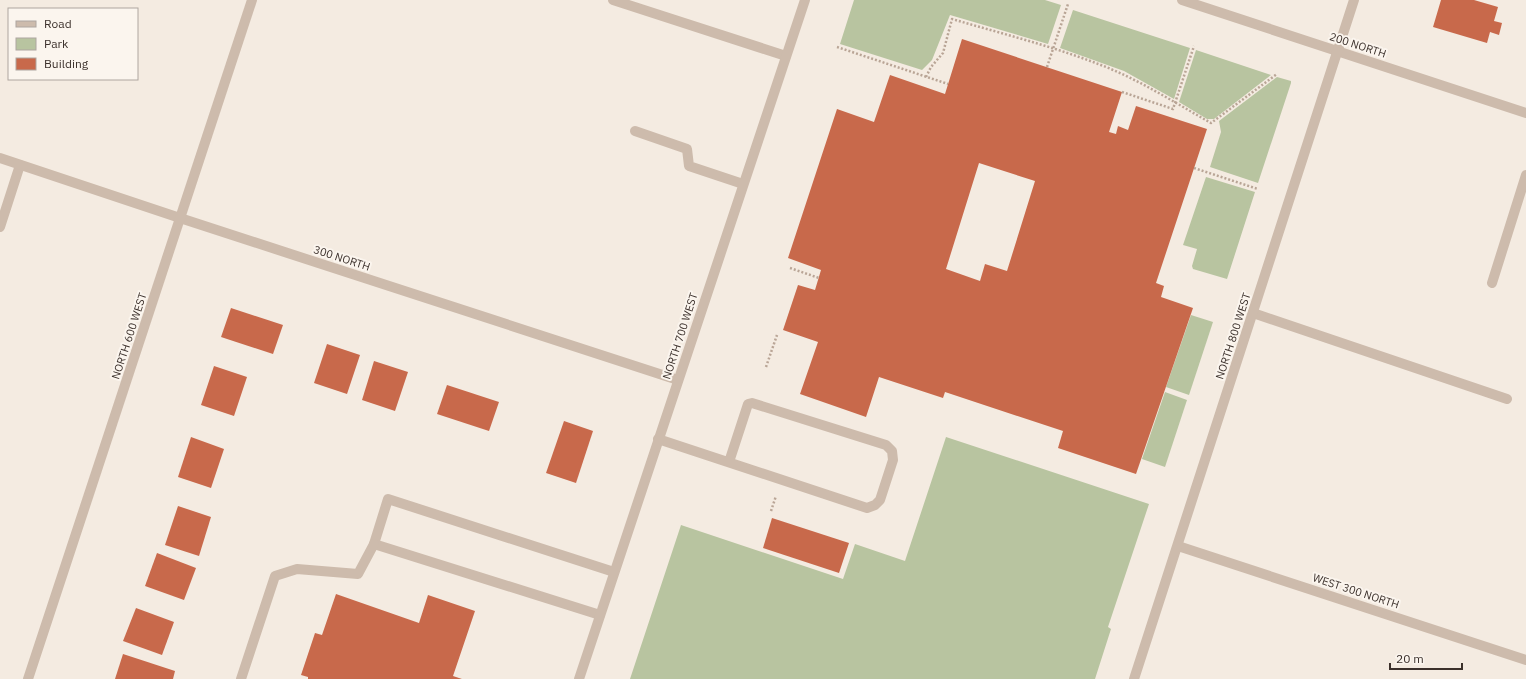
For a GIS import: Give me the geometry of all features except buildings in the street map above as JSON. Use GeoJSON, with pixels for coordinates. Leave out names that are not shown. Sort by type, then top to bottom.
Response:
{"type":"FeatureCollection","features":[{"type":"Feature","properties":{"kind":"street","name":"NORTH 600 WEST"},"geometry":{"type":"LineString","coordinates":[[28,679],[252,0]]}},
{"type":"Feature","properties":{"kind":"street"},"geometry":{"type":"LineString","coordinates":[[614,0],[786,56]]}},
{"type":"Feature","properties":{"kind":"street","name":"NORTH 700 WEST"},"geometry":{"type":"LineString","coordinates":[[579,679],[805,0]]}},
{"type":"Feature","properties":{"kind":"street","name":"200 NORTH"},"geometry":{"type":"LineString","coordinates":[[1182,0],[1526,112]]}},
{"type":"Feature","properties":{"kind":"street","name":"NORTH 800 WEST"},"geometry":{"type":"LineString","coordinates":[[1134,679],[1354,0]]}},
{"type":"Feature","properties":{"kind":"street"},"geometry":{"type":"LineString","coordinates":[[635,130],[686,149],[688,166],[743,184]]}},
{"type":"Feature","properties":{"kind":"street","name":"300 NORTH"},"geometry":{"type":"LineString","coordinates":[[0,158],[678,380]]}},
{"type":"Feature","properties":{"kind":"street"},"geometry":{"type":"LineString","coordinates":[[0,226],[20,165]]}},
{"type":"Feature","properties":{"kind":"street"},"geometry":{"type":"LineString","coordinates":[[1492,283],[1526,175]]}},
{"type":"Feature","properties":{"kind":"street"},"geometry":{"type":"LineString","coordinates":[[1253,313],[1507,399]]}},
{"type":"Feature","properties":{"kind":"street"},"geometry":{"type":"LineString","coordinates":[[658,439],[868,508],[875,505],[880,500],[893,460],[892,451],[886,445],[752,402],[748,404],[729,462]]}},
{"type":"Feature","properties":{"kind":"street"},"geometry":{"type":"LineString","coordinates":[[241,679],[275,576],[297,569],[358,574],[374,544],[388,499],[614,572]]}},
{"type":"Feature","properties":{"kind":"street"},"geometry":{"type":"LineString","coordinates":[[374,544],[600,615]]}},
{"type":"Feature","properties":{"kind":"street","name":"WEST 300 NORTH"},"geometry":{"type":"LineString","coordinates":[[1178,546],[1526,660]]}},
{"type":"Feature","properties":{"kind":"path"},"geometry":{"type":"LineString","coordinates":[[1047,67],[1068,4]]}},
{"type":"Feature","properties":{"kind":"path"},"geometry":{"type":"LineString","coordinates":[[926,77],[931,67],[943,53],[952,19],[1053,49],[1106,67],[1211,123],[1277,74]]}},
{"type":"Feature","properties":{"kind":"path"},"geometry":{"type":"LineString","coordinates":[[1122,92],[1173,109],[1194,46]]}},
{"type":"Feature","properties":{"kind":"path"},"geometry":{"type":"LineString","coordinates":[[837,47],[948,84]]}},
{"type":"Feature","properties":{"kind":"path"},"geometry":{"type":"LineString","coordinates":[[1194,168],[1258,189]]}},
{"type":"Feature","properties":{"kind":"path"},"geometry":{"type":"LineString","coordinates":[[790,268],[819,278]]}},
{"type":"Feature","properties":{"kind":"path"},"geometry":{"type":"LineString","coordinates":[[766,367],[777,335]]}},
{"type":"Feature","properties":{"kind":"green space"},"geometry":{"type":"Polygon","coordinates":[[[854,0],[1045,0],[1061,5],[1048,44],[950,15],[932,60],[922,70],[840,44],[854,0]]]}},
{"type":"Feature","properties":{"kind":"green space"},"geometry":{"type":"Polygon","coordinates":[[[1073,10],[1190,48],[1174,99],[1124,71],[1060,48],[1073,10]]]}},
{"type":"Feature","properties":{"kind":"green space"},"geometry":{"type":"Polygon","coordinates":[[[1196,50],[1271,75],[1214,119],[1207,119],[1179,102],[1196,50]]]}},
{"type":"Feature","properties":{"kind":"green space"},"geometry":{"type":"Polygon","coordinates":[[[1277,77],[1291,81],[1291,83],[1258,183],[1210,167],[1221,132],[1219,121],[1277,77]]]}},
{"type":"Feature","properties":{"kind":"green space"},"geometry":{"type":"Polygon","coordinates":[[[1206,177],[1255,192],[1227,279],[1193,269],[1192,266],[1197,249],[1183,245],[1206,177]]]}},
{"type":"Feature","properties":{"kind":"green space"},"geometry":{"type":"Polygon","coordinates":[[[1191,315],[1213,322],[1189,395],[1166,387],[1191,315]]]}},
{"type":"Feature","properties":{"kind":"green space"},"geometry":{"type":"Polygon","coordinates":[[[1165,392],[1187,400],[1165,467],[1142,459],[1165,392]]]}},
{"type":"Feature","properties":{"kind":"green space"},"geometry":{"type":"Polygon","coordinates":[[[946,437],[1149,504],[1108,627],[1111,629],[1095,679],[630,679],[681,525],[843,579],[855,544],[905,561],[946,437]]]}}]}
